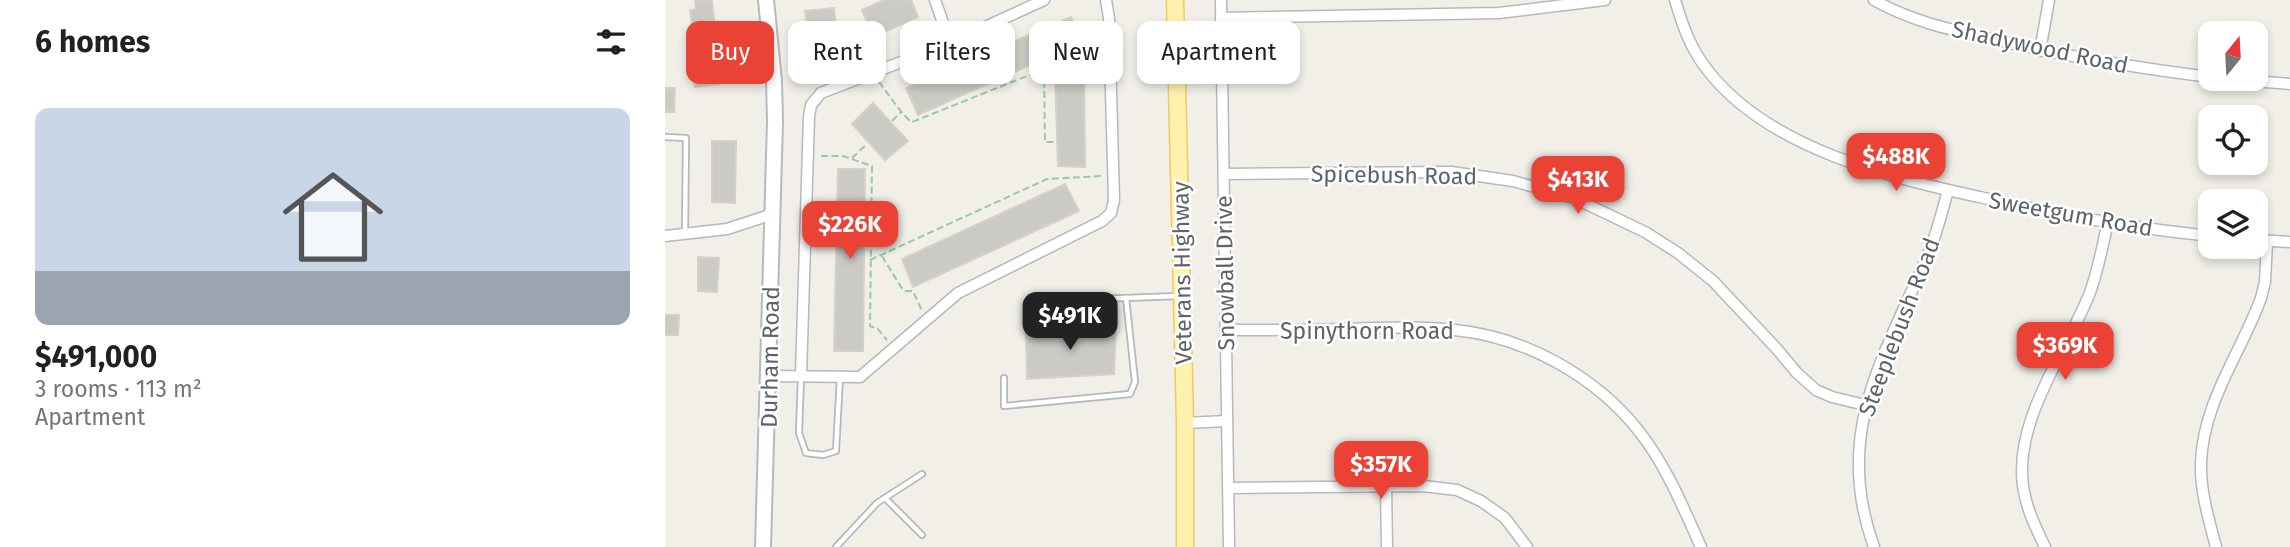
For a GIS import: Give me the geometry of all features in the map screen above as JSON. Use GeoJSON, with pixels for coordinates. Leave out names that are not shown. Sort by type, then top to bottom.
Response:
{"type":"FeatureCollection","features":[{"type":"Feature","properties":{"kind":"main road","name":"Veterans Highway"},"geometry":{"type":"LineString","coordinates":[[1175,0],[1185,423],[1185,547]]}},
{"type":"Feature","properties":{"kind":"main road","name":"Durham Road"},"geometry":{"type":"LineString","coordinates":[[763,547],[773,214],[774,81],[769,1]]}},
{"type":"Feature","properties":{"kind":"street"},"geometry":{"type":"LineString","coordinates":[[935,0],[942,21]]}},
{"type":"Feature","properties":{"kind":"street"},"geometry":{"type":"LineString","coordinates":[[998,21],[1044,0]]}},
{"type":"Feature","properties":{"kind":"street"},"geometry":{"type":"LineString","coordinates":[[1106,0],[1108,21]]}},
{"type":"Feature","properties":{"kind":"street","name":"Snowball Drive"},"geometry":{"type":"LineString","coordinates":[[1221,0],[1229,547]]}},
{"type":"Feature","properties":{"kind":"street"},"geometry":{"type":"LineString","coordinates":[[1221,18],[1476,14],[1571,6],[1605,0]]}},
{"type":"Feature","properties":{"kind":"street","name":"Sweetgum Road"},"geometry":{"type":"LineString","coordinates":[[1675,0],[1687,37],[1703,64],[1723,87],[1762,118],[1820,151],[1851,164],[2026,208],[2198,234]]}},
{"type":"Feature","properties":{"kind":"street","name":"Shadywood Road"},"geometry":{"type":"LineString","coordinates":[[1874,0],[1903,15],[2040,51],[2198,75]]}},
{"type":"Feature","properties":{"kind":"street"},"geometry":{"type":"LineString","coordinates":[[2040,51],[2049,0]]}},
{"type":"Feature","properties":{"kind":"street"},"geometry":{"type":"LineString","coordinates":[[2268,82],[2290,84]]}},
{"type":"Feature","properties":{"kind":"street"},"geometry":{"type":"LineString","coordinates":[[801,375],[807,155],[811,105],[821,93],[844,84]]}},
{"type":"Feature","properties":{"kind":"street"},"geometry":{"type":"LineString","coordinates":[[769,376],[860,377],[958,293],[1102,221],[1111,213],[1114,200],[1111,84]]}},
{"type":"Feature","properties":{"kind":"street","name":"Spicebush Road"},"geometry":{"type":"LineString","coordinates":[[1224,174],[1451,172],[1513,181],[1574,198],[1645,232],[1678,253],[1713,281],[1797,373],[1816,390],[1865,405]]}},
{"type":"Feature","properties":{"kind":"street","name":"Steeplebush Road"},"geometry":{"type":"LineString","coordinates":[[1874,547],[1858,489],[1858,445],[1865,405],[1878,367],[1934,239],[1948,190]]}},
{"type":"Feature","properties":{"kind":"street"},"geometry":{"type":"LineString","coordinates":[[665,236],[727,229],[773,214]]}},
{"type":"Feature","properties":{"kind":"street"},"geometry":{"type":"LineString","coordinates":[[2045,547],[2033,522],[2023,488],[2025,442],[2032,415],[2089,296],[2098,270],[2108,222]]}},
{"type":"Feature","properties":{"kind":"street"},"geometry":{"type":"LineString","coordinates":[[2268,240],[2290,242]]}},
{"type":"Feature","properties":{"kind":"street"},"geometry":{"type":"LineString","coordinates":[[2216,547],[2202,482],[2202,448],[2217,391],[2261,298],[2265,282],[2263,259]]}},
{"type":"Feature","properties":{"kind":"street","name":"Spinythorn Road"},"geometry":{"type":"LineString","coordinates":[[1226,330],[1456,330],[1500,339],[1532,351],[1587,382],[1625,415],[1671,480],[1701,547]]}},
{"type":"Feature","properties":{"kind":"street"},"geometry":{"type":"LineString","coordinates":[[1185,423],[1227,421]]}},
{"type":"Feature","properties":{"kind":"street"},"geometry":{"type":"LineString","coordinates":[[1386,486],[1387,547]]}},
{"type":"Feature","properties":{"kind":"street"},"geometry":{"type":"LineString","coordinates":[[1229,488],[1423,486],[1457,490],[1499,513],[1527,547]]}},
{"type":"Feature","properties":{"kind":"lane"},"geometry":{"type":"LineString","coordinates":[[665,137],[686,138],[685,235]]}},
{"type":"Feature","properties":{"kind":"lane"},"geometry":{"type":"LineString","coordinates":[[1069,300],[1182,296]]}},
{"type":"Feature","properties":{"kind":"lane"},"geometry":{"type":"LineString","coordinates":[[1004,378],[1004,406],[1130,394],[1135,382],[1126,298]]}},
{"type":"Feature","properties":{"kind":"lane"},"geometry":{"type":"LineString","coordinates":[[801,375],[799,433],[806,453],[823,455],[836,451],[840,377]]}},
{"type":"Feature","properties":{"kind":"lane"},"geometry":{"type":"LineString","coordinates":[[836,547],[877,503],[922,474]]}},
{"type":"Feature","properties":{"kind":"lane"},"geometry":{"type":"LineString","coordinates":[[885,498],[922,535]]}},
{"type":"Feature","properties":{"kind":"path"},"geometry":{"type":"LineString","coordinates":[[881,84],[906,120],[917,121],[1029,75]]}},
{"type":"Feature","properties":{"kind":"path"},"geometry":{"type":"LineString","coordinates":[[1044,84],[1045,142],[1055,142]]}},
{"type":"Feature","properties":{"kind":"path"},"geometry":{"type":"LineString","coordinates":[[892,121],[901,112]]}},
{"type":"Feature","properties":{"kind":"path"},"geometry":{"type":"LineString","coordinates":[[851,159],[867,144]]}},
{"type":"Feature","properties":{"kind":"path"},"geometry":{"type":"LineString","coordinates":[[807,155],[843,156],[871,166],[870,326],[881,332],[893,349]]}},
{"type":"Feature","properties":{"kind":"path"},"geometry":{"type":"LineString","coordinates":[[870,260],[1047,179],[1114,175]]}},
{"type":"Feature","properties":{"kind":"path"},"geometry":{"type":"LineString","coordinates":[[881,256],[901,288],[912,291],[920,308],[929,318]]}},
{"type":"Feature","properties":{"kind":"building"},"geometry":{"type":"Polygon","coordinates":[[[695,0],[712,0],[714,21],[692,21],[690,10],[696,9],[695,0]]]}},
{"type":"Feature","properties":{"kind":"building"},"geometry":{"type":"Polygon","coordinates":[[[884,0],[911,0],[918,17],[900,21],[900,25],[886,31],[886,21],[866,21],[862,10],[884,0]]]}},
{"type":"Feature","properties":{"kind":"building"},"geometry":{"type":"Polygon","coordinates":[[[834,8],[835,21],[806,21],[805,11],[834,8]]]}},
{"type":"Feature","properties":{"kind":"building"},"geometry":{"type":"Polygon","coordinates":[[[1029,35],[1029,66],[1015,72],[1015,41],[1029,35]]]}},
{"type":"Feature","properties":{"kind":"building"},"geometry":{"type":"Polygon","coordinates":[[[695,84],[720,84],[695,87],[695,84]]]}},
{"type":"Feature","properties":{"kind":"building"},"geometry":{"type":"Polygon","coordinates":[[[915,84],[988,84],[918,115],[906,88],[915,84]]]}},
{"type":"Feature","properties":{"kind":"building"},"geometry":{"type":"Polygon","coordinates":[[[1055,84],[1084,84],[1085,167],[1058,166],[1055,84]]]}},
{"type":"Feature","properties":{"kind":"building"},"geometry":{"type":"Polygon","coordinates":[[[665,88],[675,88],[674,112],[665,112],[665,88]]]}},
{"type":"Feature","properties":{"kind":"building"},"geometry":{"type":"Polygon","coordinates":[[[873,103],[908,141],[885,160],[852,124],[873,103]]]}},
{"type":"Feature","properties":{"kind":"building"},"geometry":{"type":"Polygon","coordinates":[[[712,141],[736,141],[735,203],[712,202],[712,141]]]}},
{"type":"Feature","properties":{"kind":"building"},"geometry":{"type":"Polygon","coordinates":[[[838,169],[865,169],[863,351],[834,351],[838,169]]]}},
{"type":"Feature","properties":{"kind":"building"},"geometry":{"type":"Polygon","coordinates":[[[1065,184],[1079,211],[913,287],[902,259],[1065,184]]]}},
{"type":"Feature","properties":{"kind":"building"},"geometry":{"type":"Polygon","coordinates":[[[698,257],[719,258],[717,292],[698,291],[698,257]]]}},
{"type":"Feature","properties":{"kind":"building"},"geometry":{"type":"Polygon","coordinates":[[[665,315],[679,315],[678,335],[665,335],[665,315]]]}},
{"type":"Feature","properties":{"kind":"building"},"geometry":{"type":"Polygon","coordinates":[[[1116,326],[1114,374],[1027,379],[1026,329],[1116,326]]]}}]}
